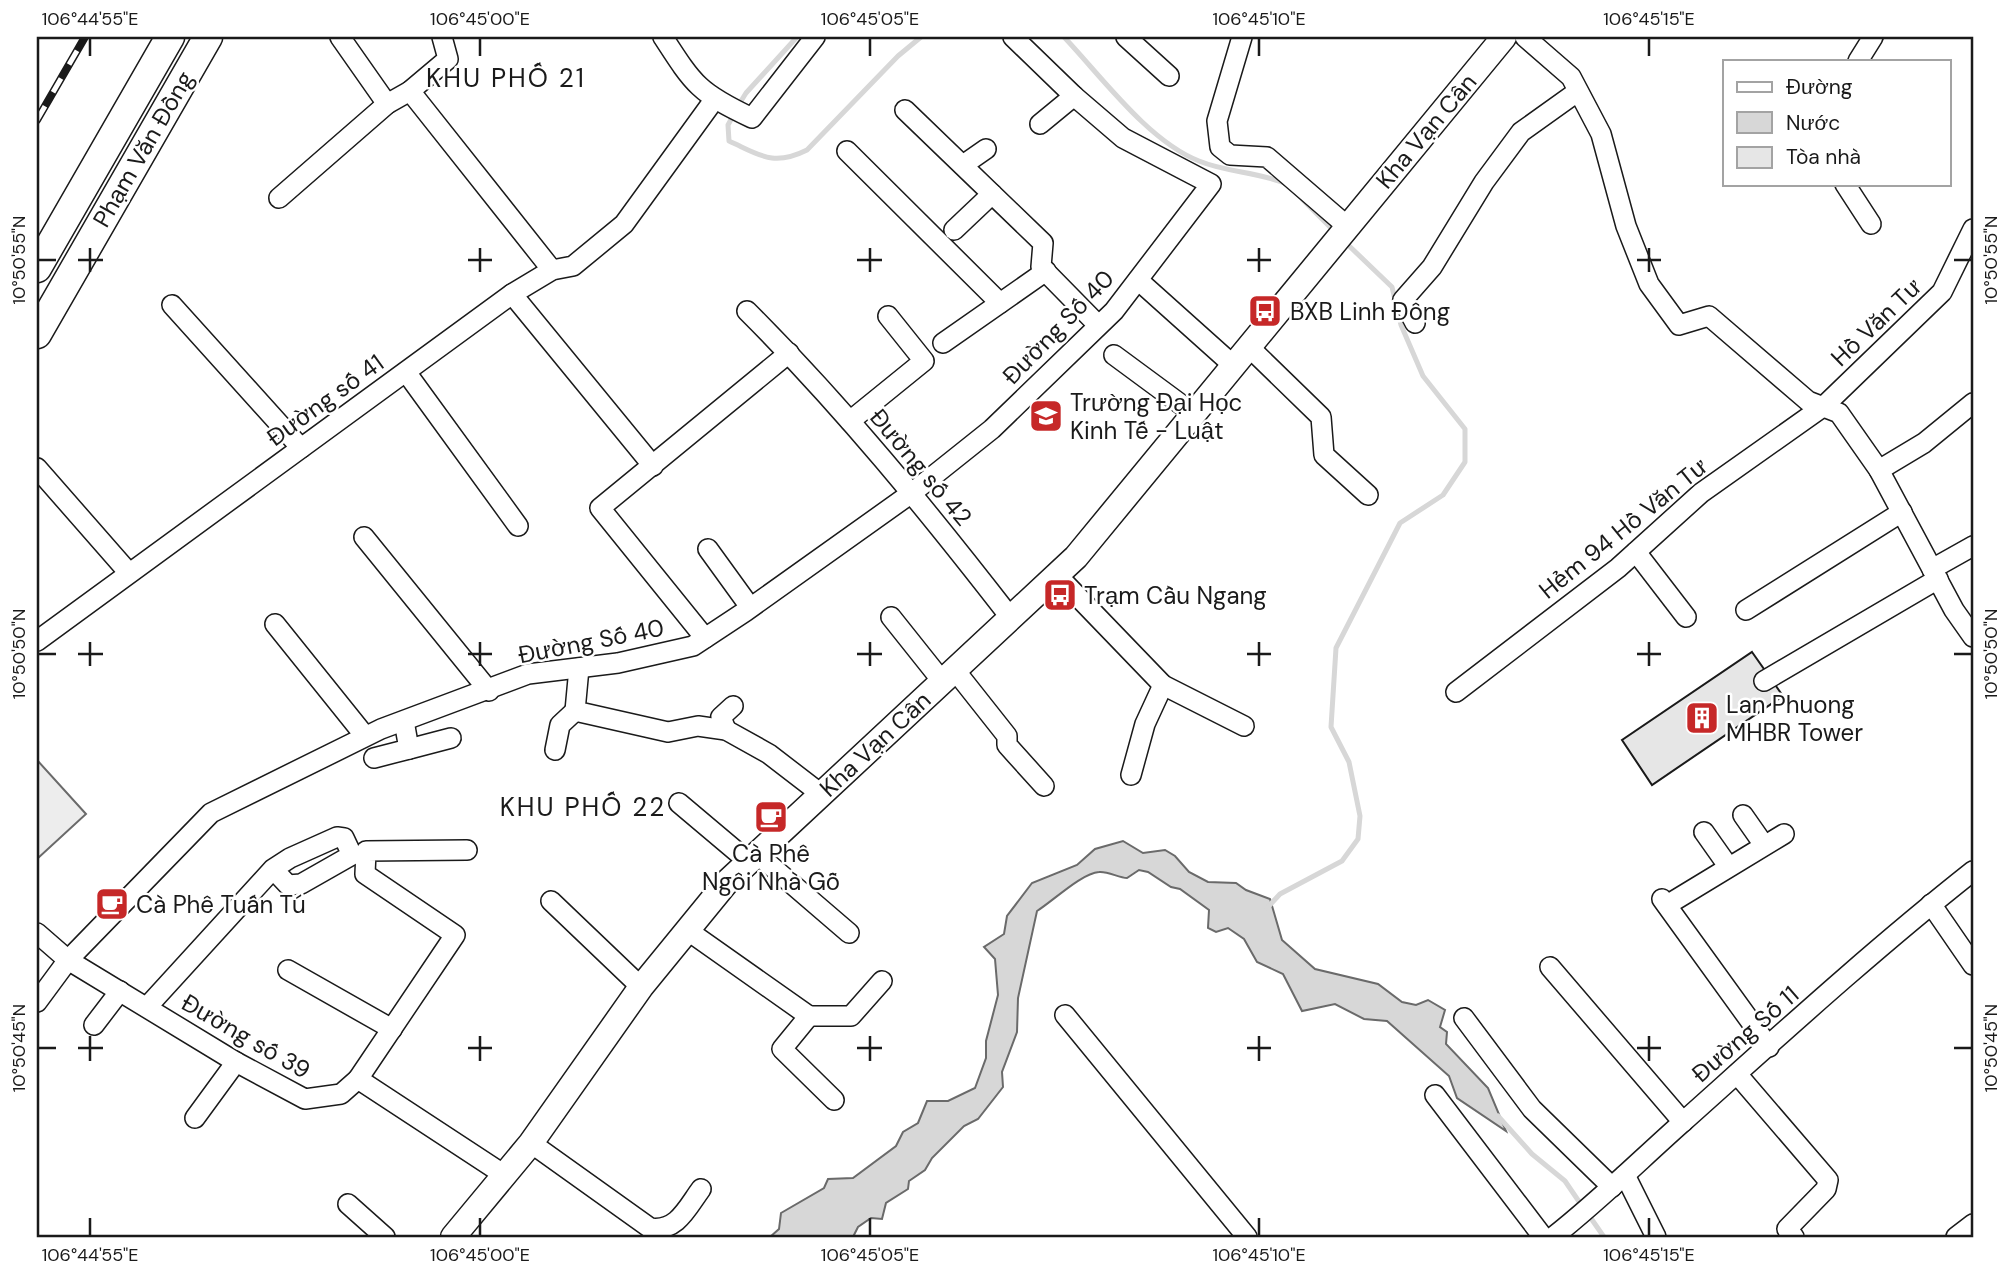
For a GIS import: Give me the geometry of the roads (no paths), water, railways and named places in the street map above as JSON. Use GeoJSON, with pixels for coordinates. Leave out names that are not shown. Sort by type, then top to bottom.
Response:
{"type":"FeatureCollection","features":[{"type":"Feature","properties":{"kind":"highway","name":"Phạm Văn Đồng"},"geometry":{"type":"LineString","coordinates":[[37,268],[170,37]]}},
{"type":"Feature","properties":{"kind":"highway","name":"Phạm Văn Đồng"},"geometry":{"type":"LineString","coordinates":[[37,334],[208,37]]}},
{"type":"Feature","properties":{"kind":"main road","name":"Kha Vạn Cân"},"geometry":{"type":"LineString","coordinates":[[453,1237],[506,1176],[642,987],[688,930],[753,858],[1076,556],[1504,37]]}},
{"type":"Feature","properties":{"kind":"street"},"geometry":{"type":"LineString","coordinates":[[340,37],[387,104]]}},
{"type":"Feature","properties":{"kind":"street"},"geometry":{"type":"LineString","coordinates":[[279,198],[387,104],[410,91],[448,58],[442,37]]}},
{"type":"Feature","properties":{"kind":"street"},"geometry":{"type":"LineString","coordinates":[[663,37],[688,75],[714,100],[752,118],[815,37]]}},
{"type":"Feature","properties":{"kind":"street"},"geometry":{"type":"LineString","coordinates":[[1013,37],[1074,96],[1040,124]]}},
{"type":"Feature","properties":{"kind":"street"},"geometry":{"type":"LineString","coordinates":[[1126,37],[1169,76]]}},
{"type":"Feature","properties":{"kind":"street"},"geometry":{"type":"LineString","coordinates":[[1241,37],[1217,121],[1220,147],[1224,152],[1267,157],[1347,226]]}},
{"type":"Feature","properties":{"kind":"street"},"geometry":{"type":"LineString","coordinates":[[1525,37],[1571,77],[1601,134],[1626,226],[1649,284],[1679,325],[1709,316],[1808,401],[1839,413],[1879,470],[1935,574],[1973,637]]}},
{"type":"Feature","properties":{"kind":"street"},"geometry":{"type":"LineString","coordinates":[[1859,60],[1873,37]]}},
{"type":"Feature","properties":{"kind":"street"},"geometry":{"type":"LineString","coordinates":[[410,91],[552,270]]}},
{"type":"Feature","properties":{"kind":"street"},"geometry":{"type":"LineString","coordinates":[[1415,323],[1403,300],[1432,267],[1484,182],[1521,132],[1577,92]]}},
{"type":"Feature","properties":{"kind":"street","name":"Đường Số 40"},"geometry":{"type":"LineString","coordinates":[[37,1002],[68,960],[211,813],[365,737],[528,674],[618,663],[693,646],[913,492],[992,429],[1098,325],[1144,285],[1211,184],[1124,138],[1074,96]]}},
{"type":"Feature","properties":{"kind":"street","name":"Đường số 41"},"geometry":{"type":"LineString","coordinates":[[37,641],[512,293],[552,270],[573,266],[624,224],[714,100]]}},
{"type":"Feature","properties":{"kind":"street"},"geometry":{"type":"LineString","coordinates":[[905,110],[1043,243],[1040,262],[1046,271],[1098,325]]}},
{"type":"Feature","properties":{"kind":"street"},"geometry":{"type":"LineString","coordinates":[[963,165],[986,149]]}},
{"type":"Feature","properties":{"kind":"street"},"geometry":{"type":"LineString","coordinates":[[847,151],[1000,303]]}},
{"type":"Feature","properties":{"kind":"street"},"geometry":{"type":"LineString","coordinates":[[1846,186],[1871,224]]}},
{"type":"Feature","properties":{"kind":"street"},"geometry":{"type":"LineString","coordinates":[[954,230],[992,194]]}},
{"type":"Feature","properties":{"kind":"street","name":"Hồ Văn Tư"},"geometry":{"type":"LineString","coordinates":[[1824,406],[1942,292],[1973,229]]}},
{"type":"Feature","properties":{"kind":"street"},"geometry":{"type":"LineString","coordinates":[[943,344],[1046,271]]}},
{"type":"Feature","properties":{"kind":"street"},"geometry":{"type":"LineString","coordinates":[[1144,285],[1321,417],[1324,455],[1368,495]]}},
{"type":"Feature","properties":{"kind":"street"},"geometry":{"type":"LineString","coordinates":[[512,293],[653,466]]}},
{"type":"Feature","properties":{"kind":"street"},"geometry":{"type":"LineString","coordinates":[[172,305],[301,448]]}},
{"type":"Feature","properties":{"kind":"street","name":"Đường số 42"},"geometry":{"type":"LineString","coordinates":[[747,311],[789,353],[913,492],[1010,617]]}},
{"type":"Feature","properties":{"kind":"street"},"geometry":{"type":"LineString","coordinates":[[850,422],[924,361],[888,316]]}},
{"type":"Feature","properties":{"kind":"street"},"geometry":{"type":"LineString","coordinates":[[705,638],[600,508],[789,353]]}},
{"type":"Feature","properties":{"kind":"street"},"geometry":{"type":"LineString","coordinates":[[1114,355],[1194,414]]}},
{"type":"Feature","properties":{"kind":"street"},"geometry":{"type":"LineString","coordinates":[[406,372],[518,526]]}},
{"type":"Feature","properties":{"kind":"street"},"geometry":{"type":"LineString","coordinates":[[1879,470],[1924,443],[1973,403]]}},
{"type":"Feature","properties":{"kind":"street","name":"Hẻm 94 Hồ Văn Tư"},"geometry":{"type":"LineString","coordinates":[[1456,692],[1636,552],[1701,493],[1824,406]]}},
{"type":"Feature","properties":{"kind":"street"},"geometry":{"type":"LineString","coordinates":[[37,468],[129,573]]}},
{"type":"Feature","properties":{"kind":"street"},"geometry":{"type":"LineString","coordinates":[[1746,610],[1902,512]]}},
{"type":"Feature","properties":{"kind":"street"},"geometry":{"type":"LineString","coordinates":[[364,537],[489,691]]}},
{"type":"Feature","properties":{"kind":"street"},"geometry":{"type":"LineString","coordinates":[[1764,681],[1935,574],[1973,546]]}},
{"type":"Feature","properties":{"kind":"street"},"geometry":{"type":"LineString","coordinates":[[708,550],[750,607]]}},
{"type":"Feature","properties":{"kind":"street"},"geometry":{"type":"LineString","coordinates":[[1636,552],[1686,617]]}},
{"type":"Feature","properties":{"kind":"street"},"geometry":{"type":"LineString","coordinates":[[1056,575],[1163,685],[1244,726]]}},
{"type":"Feature","properties":{"kind":"street"},"geometry":{"type":"LineString","coordinates":[[891,617],[1007,737],[1007,745],[1044,786]]}},
{"type":"Feature","properties":{"kind":"street"},"geometry":{"type":"LineString","coordinates":[[275,624],[365,737]]}},
{"type":"Feature","properties":{"kind":"street"},"geometry":{"type":"LineString","coordinates":[[555,750],[560,725],[575,711],[579,668]]}},
{"type":"Feature","properties":{"kind":"street"},"geometry":{"type":"LineString","coordinates":[[1131,775],[1145,724],[1163,685]]}},
{"type":"Feature","properties":{"kind":"street"},"geometry":{"type":"LineString","coordinates":[[726,730],[721,717],[733,706]]}},
{"type":"Feature","properties":{"kind":"street"},"geometry":{"type":"LineString","coordinates":[[575,711],[668,732],[698,726],[726,730],[769,754],[821,794]]}},
{"type":"Feature","properties":{"kind":"street"},"geometry":{"type":"LineString","coordinates":[[404,721],[409,749]]}},
{"type":"Feature","properties":{"kind":"street"},"geometry":{"type":"LineString","coordinates":[[374,758],[451,738]]}},
{"type":"Feature","properties":{"kind":"street"},"geometry":{"type":"LineString","coordinates":[[679,803],[849,933]]}},
{"type":"Feature","properties":{"kind":"street"},"geometry":{"type":"LineString","coordinates":[[1743,815],[1764,845]]}},
{"type":"Feature","properties":{"kind":"street"},"geometry":{"type":"LineString","coordinates":[[1704,832],[1728,866]]}},
{"type":"Feature","properties":{"kind":"street"},"geometry":{"type":"LineString","coordinates":[[1769,1047],[1665,902],[1784,834]]}},
{"type":"Feature","properties":{"kind":"street"},"geometry":{"type":"LineString","coordinates":[[467,850],[366,850],[365,874],[455,934],[358,1079],[506,1176]]}},
{"type":"Feature","properties":{"kind":"street"},"geometry":{"type":"LineString","coordinates":[[147,1007],[274,869]]}},
{"type":"Feature","properties":{"kind":"street","name":"Đường Số 11"},"geometry":{"type":"LineString","coordinates":[[1553,1237],[1612,1188],[1682,1122],[1931,904],[1973,871]]}},
{"type":"Feature","properties":{"kind":"street"},"geometry":{"type":"LineString","coordinates":[[551,901],[642,987]]}},
{"type":"Feature","properties":{"kind":"street"},"geometry":{"type":"LineString","coordinates":[[1931,904],[1973,965]]}},
{"type":"Feature","properties":{"kind":"street"},"geometry":{"type":"LineString","coordinates":[[688,930],[809,1016],[851,1016],[883,981]]}},
{"type":"Feature","properties":{"kind":"street"},"geometry":{"type":"LineString","coordinates":[[37,933],[68,960]]}},
{"type":"Feature","properties":{"kind":"street","name":"Đường số 39"},"geometry":{"type":"LineString","coordinates":[[68,960],[236,1062],[305,1099],[341,1094],[358,1079]]}},
{"type":"Feature","properties":{"kind":"street"},"geometry":{"type":"LineString","coordinates":[[1550,967],[1682,1122]]}},
{"type":"Feature","properties":{"kind":"street"},"geometry":{"type":"LineString","coordinates":[[288,970],[392,1029]]}},
{"type":"Feature","properties":{"kind":"street"},"geometry":{"type":"LineString","coordinates":[[94,1025],[120,991]]}},
{"type":"Feature","properties":{"kind":"street"},"geometry":{"type":"LineString","coordinates":[[1065,1015],[1247,1237]]}},
{"type":"Feature","properties":{"kind":"street"},"geometry":{"type":"LineString","coordinates":[[809,1016],[782,1049],[835,1100]]}},
{"type":"Feature","properties":{"kind":"street"},"geometry":{"type":"LineString","coordinates":[[1464,1018],[1532,1109],[1612,1188],[1656,1237]]}},
{"type":"Feature","properties":{"kind":"street"},"geometry":{"type":"LineString","coordinates":[[195,1118],[236,1062]]}},
{"type":"Feature","properties":{"kind":"street"},"geometry":{"type":"LineString","coordinates":[[1737,1074],[1828,1180],[1826,1189],[1787,1229],[1794,1237]]}},
{"type":"Feature","properties":{"kind":"street"},"geometry":{"type":"LineString","coordinates":[[1435,1095],[1543,1237]]}},
{"type":"Feature","properties":{"kind":"street"},"geometry":{"type":"LineString","coordinates":[[531,1143],[650,1228],[660,1229],[678,1221],[701,1189]]}},
{"type":"Feature","properties":{"kind":"street"},"geometry":{"type":"LineString","coordinates":[[348,1204],[385,1237]]}},
{"type":"Feature","properties":{"kind":"street"},"geometry":{"type":"LineString","coordinates":[[1956,1237],[1973,1224]]}},
{"type":"Feature","properties":{"kind":"water"},"geometry":{"type":"Polygon","coordinates":[[[1123,841],[1143,853],[1165,850],[1175,856],[1189,872],[1208,882],[1236,883],[1270,899],[1282,940],[1315,969],[1378,984],[1402,1002],[1416,1005],[1428,1000],[1445,1010],[1440,1027],[1447,1032],[1446,1044],[1488,1088],[1506,1131],[1457,1098],[1449,1076],[1387,1021],[1364,1019],[1335,1004],[1302,1011],[1283,974],[1257,962],[1244,939],[1228,928],[1216,932],[1208,928],[1209,910],[1180,889],[1139,870],[1127,878],[1099,872],[1076,882],[1037,911],[1018,998],[1017,1032],[1002,1072],[1003,1087],[978,1119],[964,1126],[932,1158],[925,1170],[909,1181],[908,1189],[886,1203],[882,1219],[871,1218],[858,1227],[853,1237],[770,1237],[779,1229],[781,1213],[824,1188],[828,1179],[853,1178],[896,1146],[903,1132],[918,1123],[927,1101],[948,1101],[975,1088],[986,1058],[986,1041],[998,995],[995,959],[984,947],[1004,934],[1007,916],[1032,883],[1077,865],[1095,849],[1123,841]]]}},
{"type":"Feature","properties":{"kind":"waterway"},"geometry":{"type":"LineString","coordinates":[[738,106],[746,93],[797,37]]}},
{"type":"Feature","properties":{"kind":"waterway"},"geometry":{"type":"LineString","coordinates":[[734,114],[728,125],[729,141],[767,157],[785,158],[795,155],[807,150],[898,56],[921,37]]}},
{"type":"Feature","properties":{"kind":"waterway"},"geometry":{"type":"LineString","coordinates":[[1064,37],[1126,106],[1180,152],[1210,165],[1287,184]]}},
{"type":"Feature","properties":{"kind":"waterway"},"geometry":{"type":"LineString","coordinates":[[1302,199],[1334,231]]}},
{"type":"Feature","properties":{"kind":"waterway"},"geometry":{"type":"LineString","coordinates":[[1267,908],[1280,894],[1342,861],[1358,839],[1360,816],[1349,762],[1331,727],[1336,648],[1400,523],[1443,495],[1465,462],[1465,429],[1423,376],[1401,325],[1392,287],[1344,241]]}},
{"type":"Feature","properties":{"kind":"waterway"},"geometry":{"type":"LineString","coordinates":[[1498,1116],[1532,1154],[1565,1181],[1582,1206]]}},
{"type":"Feature","properties":{"kind":"waterway"},"geometry":{"type":"LineString","coordinates":[[1588,1214],[1604,1237]]}},
{"type":"Feature","properties":{"kind":"railway"},"geometry":{"type":"LineString","coordinates":[[37,120],[85,37]]}},
{"type":"Feature","properties":{"kind":"place","name":"BXB Linh Đông"},"geometry":{"type":"Point","coordinates":[1265,311]}},
{"type":"Feature","properties":{"kind":"place","name":"Trường Đại Học Kinh Tế - Luật"},"geometry":{"type":"Point","coordinates":[1046,416]}},
{"type":"Feature","properties":{"kind":"place","name":"Trạm Cầu Ngang"},"geometry":{"type":"Point","coordinates":[1060,595]}},
{"type":"Feature","properties":{"kind":"place","name":"Lan Phuong MHBR Tower"},"geometry":{"type":"Point","coordinates":[1702,718]}},
{"type":"Feature","properties":{"kind":"place","name":"Cà Phê Ngôi Nhà Gỗ"},"geometry":{"type":"Point","coordinates":[771,817]}},
{"type":"Feature","properties":{"kind":"place","name":"Cà Phê Tuấn Tú"},"geometry":{"type":"Point","coordinates":[112,904]}},
{"type":"Feature","properties":{"kind":"district","name":"KHU PHỐ 21"},"geometry":{"type":"Point","coordinates":[506,78]}},
{"type":"Feature","properties":{"kind":"district","name":"KHU PHỐ 22"},"geometry":{"type":"Point","coordinates":[583,807]}}]}
